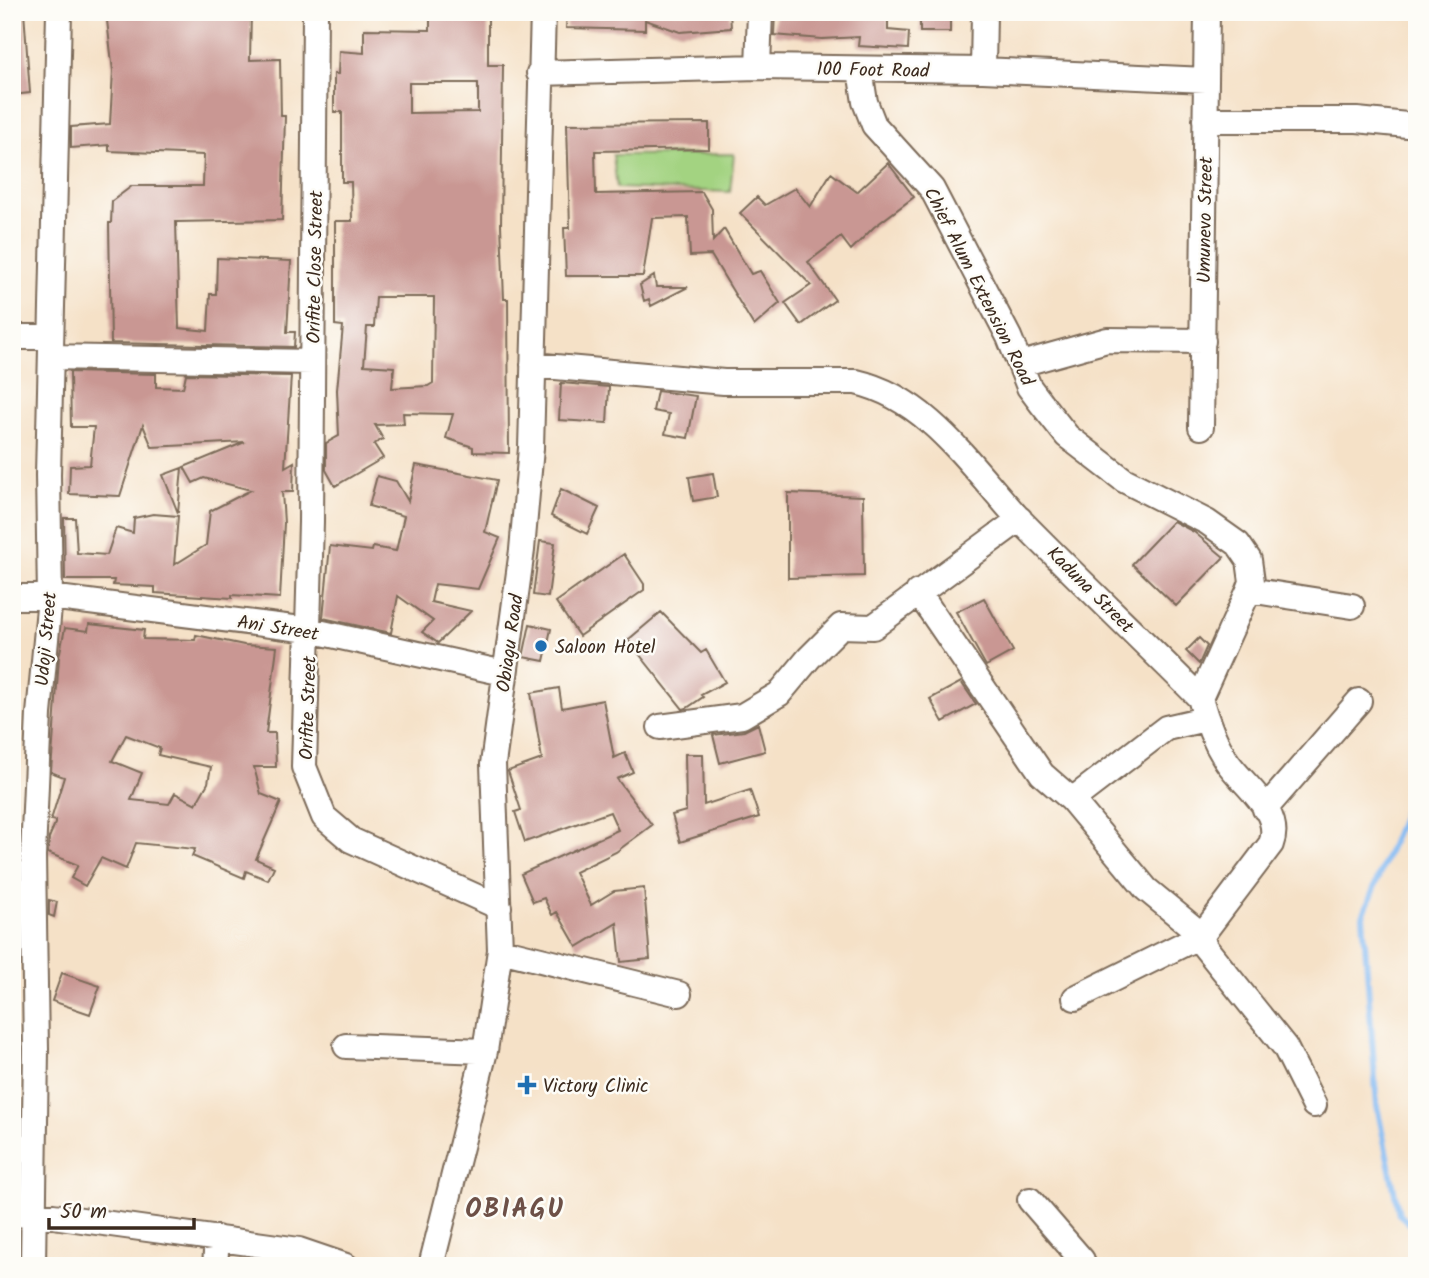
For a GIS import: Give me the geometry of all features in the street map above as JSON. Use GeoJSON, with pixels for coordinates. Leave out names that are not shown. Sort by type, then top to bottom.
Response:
{"type":"FeatureCollection","features":[{"type":"Feature","properties":{"kind":"street","name":"Udoji Street"},"geometry":{"type":"LineString","coordinates":[[33,1266],[24,1214],[23,905],[50,597],[48,475],[60,12]]}},
{"type":"Feature","properties":{"kind":"street","name":"Orifite Close Street"},"geometry":{"type":"LineString","coordinates":[[311,522],[315,12]]}},
{"type":"Feature","properties":{"kind":"street","name":"Obiagu Road"},"geometry":{"type":"LineString","coordinates":[[431,1266],[485,1051],[500,950],[493,764],[524,538],[531,448],[539,73],[543,12]]}},
{"type":"Feature","properties":{"kind":"street"},"geometry":{"type":"LineString","coordinates":[[758,68],[760,12]]}},
{"type":"Feature","properties":{"kind":"street"},"geometry":{"type":"LineString","coordinates":[[983,70],[984,12]]}},
{"type":"Feature","properties":{"kind":"street","name":"Umunevo Street"},"geometry":{"type":"LineString","coordinates":[[1201,427],[1207,12]]}},
{"type":"Feature","properties":{"kind":"street","name":"100 Foot Road"},"geometry":{"type":"LineString","coordinates":[[539,73],[758,68],[983,70],[1206,80]]}},
{"type":"Feature","properties":{"kind":"street","name":"Chief Alum Extension Road"},"geometry":{"type":"LineString","coordinates":[[860,70],[865,102],[874,125],[932,189],[1030,387],[1067,436],[1124,480],[1207,522],[1238,544],[1249,560],[1252,582],[1203,709]]}},
{"type":"Feature","properties":{"kind":"street"},"geometry":{"type":"LineString","coordinates":[[1205,120],[1357,121],[1417,126]]}},
{"type":"Feature","properties":{"kind":"street"},"geometry":{"type":"LineString","coordinates":[[12,337],[51,347],[312,362]]}},
{"type":"Feature","properties":{"kind":"street"},"geometry":{"type":"LineString","coordinates":[[1021,365],[1107,340],[1202,341]]}},
{"type":"Feature","properties":{"kind":"street","name":"Kaduna Street"},"geometry":{"type":"LineString","coordinates":[[533,365],[724,382],[827,380],[877,387],[937,427],[1020,519],[1203,709],[1227,761],[1272,822],[1274,836],[1270,844],[1202,935]]}},
{"type":"Feature","properties":{"kind":"street"},"geometry":{"type":"LineString","coordinates":[[660,727],[743,716],[779,694],[841,626],[873,627],[1020,519]]}},
{"type":"Feature","properties":{"kind":"street","name":"Orifite Street"},"geometry":{"type":"LineString","coordinates":[[311,522],[304,767],[324,817],[351,839],[499,907]]}},
{"type":"Feature","properties":{"kind":"street"},"geometry":{"type":"LineString","coordinates":[[1249,590],[1352,606]]}},
{"type":"Feature","properties":{"kind":"street"},"geometry":{"type":"LineString","coordinates":[[918,592],[1042,774],[1072,800],[1146,890],[1202,935],[1204,946],[1285,1047],[1314,1105]]}},
{"type":"Feature","properties":{"kind":"street","name":"Ani Street"},"geometry":{"type":"LineString","coordinates":[[12,597],[50,597],[309,630],[504,673]]}},
{"type":"Feature","properties":{"kind":"street"},"geometry":{"type":"LineString","coordinates":[[1265,809],[1359,701]]}},
{"type":"Feature","properties":{"kind":"street"},"geometry":{"type":"LineString","coordinates":[[1072,800],[1166,728],[1203,709]]}},
{"type":"Feature","properties":{"kind":"street"},"geometry":{"type":"LineString","coordinates":[[1075,998],[1202,935]]}},
{"type":"Feature","properties":{"kind":"street"},"geometry":{"type":"LineString","coordinates":[[500,950],[678,994]]}},
{"type":"Feature","properties":{"kind":"street"},"geometry":{"type":"LineString","coordinates":[[346,1046],[485,1051]]}},
{"type":"Feature","properties":{"kind":"street"},"geometry":{"type":"LineString","coordinates":[[1030,1200],[1082,1260],[1083,1266]]}},
{"type":"Feature","properties":{"kind":"street"},"geometry":{"type":"LineString","coordinates":[[24,1214],[299,1251],[346,1266]]}},
{"type":"Feature","properties":{"kind":"street"},"geometry":{"type":"LineString","coordinates":[[215,1266],[217,1238]]}},
{"type":"Feature","properties":{"kind":"green space"},"geometry":{"type":"Polygon","coordinates":[[[734,154],[730,192],[617,188],[613,155],[734,154]]]}},
{"type":"Feature","properties":{"kind":"building"},"geometry":{"type":"Polygon","coordinates":[[[12,12],[24,12],[30,93],[12,95],[12,12]]]}},
{"type":"Feature","properties":{"kind":"building"},"geometry":{"type":"Polygon","coordinates":[[[106,12],[251,12],[250,60],[280,59],[281,116],[285,116],[282,220],[176,222],[179,328],[208,331],[210,294],[216,294],[217,258],[291,261],[287,332],[295,332],[294,347],[111,343],[109,223],[112,201],[132,186],[203,186],[204,155],[109,151],[109,145],[71,148],[71,127],[110,124],[113,71],[106,12]]]}},
{"type":"Feature","properties":{"kind":"building"},"geometry":{"type":"Polygon","coordinates":[[[567,12],[730,12],[731,28],[680,32],[645,20],[645,30],[566,28],[567,12]]]}},
{"type":"Feature","properties":{"kind":"building"},"geometry":{"type":"Polygon","coordinates":[[[775,12],[877,12],[878,18],[888,17],[888,30],[909,32],[908,49],[858,46],[859,37],[822,39],[774,35],[775,12]]]}},
{"type":"Feature","properties":{"kind":"building"},"geometry":{"type":"Polygon","coordinates":[[[920,12],[950,12],[950,32],[920,32],[920,12]]]}},
{"type":"Feature","properties":{"kind":"building"},"geometry":{"type":"Polygon","coordinates":[[[430,17],[488,17],[488,65],[503,65],[501,225],[504,299],[508,299],[509,453],[473,452],[473,447],[446,438],[453,414],[403,413],[404,424],[375,425],[383,439],[374,444],[383,458],[335,486],[326,470],[326,443],[339,436],[337,390],[343,326],[335,325],[335,221],[352,221],[351,182],[342,182],[342,112],[334,112],[334,74],[338,74],[339,51],[364,53],[364,29],[430,30],[430,17]],[[409,83],[409,113],[478,112],[478,83],[409,83]],[[376,297],[374,327],[367,327],[364,365],[394,367],[392,388],[428,386],[433,383],[434,297],[376,297]]]}},
{"type":"Feature","properties":{"kind":"building"},"geometry":{"type":"Polygon","coordinates":[[[709,123],[709,149],[595,151],[596,194],[702,192],[712,209],[713,241],[724,229],[751,274],[760,271],[780,303],[754,326],[711,255],[690,256],[688,217],[652,218],[643,276],[566,276],[564,228],[570,228],[567,124],[709,123]]]}},
{"type":"Feature","properties":{"kind":"building"},"geometry":{"type":"Polygon","coordinates":[[[888,163],[914,197],[874,227],[851,250],[841,237],[808,262],[835,300],[801,325],[785,303],[811,285],[740,213],[757,197],[765,205],[795,188],[810,207],[831,173],[857,192],[888,163]]]}},
{"type":"Feature","properties":{"kind":"building"},"geometry":{"type":"Polygon","coordinates":[[[654,276],[656,287],[688,287],[651,306],[649,299],[644,301],[640,285],[654,276]]]}},
{"type":"Feature","properties":{"kind":"building"},"geometry":{"type":"Polygon","coordinates":[[[70,372],[156,374],[156,387],[183,388],[186,374],[291,376],[285,467],[294,462],[293,492],[282,492],[284,523],[280,598],[155,593],[155,587],[113,585],[114,580],[65,580],[64,518],[75,518],[77,553],[107,555],[116,528],[133,533],[134,518],[153,514],[178,516],[174,565],[206,545],[210,511],[251,490],[204,478],[193,483],[184,467],[245,442],[152,447],[143,425],[120,496],[69,494],[70,466],[90,465],[94,427],[71,427],[70,372]]]}},
{"type":"Feature","properties":{"kind":"building"},"geometry":{"type":"Polygon","coordinates":[[[561,383],[609,387],[607,423],[559,420],[561,383]]]}},
{"type":"Feature","properties":{"kind":"building"},"geometry":{"type":"Polygon","coordinates":[[[657,391],[696,396],[688,438],[665,434],[669,414],[653,411],[657,391]]]}},
{"type":"Feature","properties":{"kind":"building"},"geometry":{"type":"Polygon","coordinates":[[[416,465],[497,480],[485,532],[500,538],[478,589],[435,584],[431,602],[471,611],[438,643],[422,632],[433,621],[398,596],[391,633],[323,618],[330,546],[372,551],[373,547],[396,551],[404,516],[369,506],[377,476],[396,481],[408,501],[416,465]]]}},
{"type":"Feature","properties":{"kind":"building"},"geometry":{"type":"Polygon","coordinates":[[[182,468],[178,513],[163,475],[182,468]]]}},
{"type":"Feature","properties":{"kind":"building"},"geometry":{"type":"Polygon","coordinates":[[[713,473],[717,497],[693,501],[689,477],[713,473]]]}},
{"type":"Feature","properties":{"kind":"building"},"geometry":{"type":"Polygon","coordinates":[[[561,489],[599,508],[587,534],[551,516],[561,489]]]}},
{"type":"Feature","properties":{"kind":"building"},"geometry":{"type":"Polygon","coordinates":[[[788,493],[863,496],[864,576],[788,578],[788,493]]]}},
{"type":"Feature","properties":{"kind":"building"},"geometry":{"type":"Polygon","coordinates":[[[1173,521],[1194,532],[1224,557],[1176,606],[1132,564],[1173,521]]]}},
{"type":"Feature","properties":{"kind":"building"},"geometry":{"type":"Polygon","coordinates":[[[540,541],[555,543],[548,597],[533,595],[540,541]]]}},
{"type":"Feature","properties":{"kind":"building"},"geometry":{"type":"Polygon","coordinates":[[[624,554],[644,584],[644,590],[579,636],[556,602],[624,554]]]}},
{"type":"Feature","properties":{"kind":"building"},"geometry":{"type":"Polygon","coordinates":[[[984,598],[1013,651],[986,666],[956,612],[984,598]]]}},
{"type":"Feature","properties":{"kind":"building"},"geometry":{"type":"Polygon","coordinates":[[[661,612],[701,653],[706,650],[725,682],[683,709],[628,640],[661,612]]]}},
{"type":"Feature","properties":{"kind":"building"},"geometry":{"type":"Polygon","coordinates":[[[89,624],[144,630],[143,639],[195,640],[196,635],[244,645],[277,647],[266,733],[275,733],[276,767],[254,767],[261,794],[281,802],[256,859],[274,867],[268,880],[246,871],[244,878],[192,856],[195,849],[136,843],[126,869],[101,858],[85,886],[71,878],[78,865],[48,853],[49,838],[56,821],[51,820],[64,777],[51,772],[59,657],[65,628],[88,631],[89,624]],[[126,735],[112,761],[142,773],[131,800],[169,804],[175,793],[196,804],[208,783],[211,767],[158,755],[160,748],[126,735]]]}},
{"type":"Feature","properties":{"kind":"building"},"geometry":{"type":"Polygon","coordinates":[[[530,624],[551,629],[544,661],[523,657],[530,624]]]}},
{"type":"Feature","properties":{"kind":"building"},"geometry":{"type":"Polygon","coordinates":[[[1199,638],[1207,646],[1199,664],[1186,651],[1199,638]]]}},
{"type":"Feature","properties":{"kind":"building"},"geometry":{"type":"Polygon","coordinates":[[[961,682],[976,704],[943,722],[930,699],[961,682]]]}},
{"type":"Feature","properties":{"kind":"building"},"geometry":{"type":"Polygon","coordinates":[[[559,688],[562,708],[603,700],[614,758],[625,753],[633,772],[617,779],[652,825],[616,852],[575,872],[591,905],[614,891],[644,888],[650,959],[621,962],[617,923],[577,947],[557,912],[552,915],[544,898],[533,902],[521,874],[618,830],[610,812],[525,842],[515,812],[521,810],[508,771],[542,759],[531,693],[559,688]]]}},
{"type":"Feature","properties":{"kind":"building"},"geometry":{"type":"Polygon","coordinates":[[[758,724],[765,751],[720,763],[713,735],[744,731],[758,724]]]}},
{"type":"Feature","properties":{"kind":"building"},"geometry":{"type":"Polygon","coordinates":[[[685,754],[703,754],[704,805],[750,790],[759,817],[680,842],[672,815],[686,811],[685,754]]]}},
{"type":"Feature","properties":{"kind":"building"},"geometry":{"type":"Polygon","coordinates":[[[49,900],[57,902],[54,917],[49,915],[49,900]]]}},
{"type":"Feature","properties":{"kind":"building"},"geometry":{"type":"Polygon","coordinates":[[[62,973],[100,986],[90,1014],[52,1001],[62,973]]]}},
{"type":"Feature","properties":{"kind":"waterway"},"geometry":{"type":"LineString","coordinates":[[1417,779],[1363,916],[1377,1106],[1399,1214],[1417,1230]]}},
{"type":"Feature","properties":{"kind":"place","name":"Saloon Hotel"},"geometry":{"type":"Point","coordinates":[541,646]}},
{"type":"Feature","properties":{"kind":"place","name":"Victory Clinic"},"geometry":{"type":"Point","coordinates":[527,1085]}},
{"type":"Feature","properties":{"kind":"district","name":"OBIAGU"},"geometry":{"type":"Point","coordinates":[515,1208]}}]}
